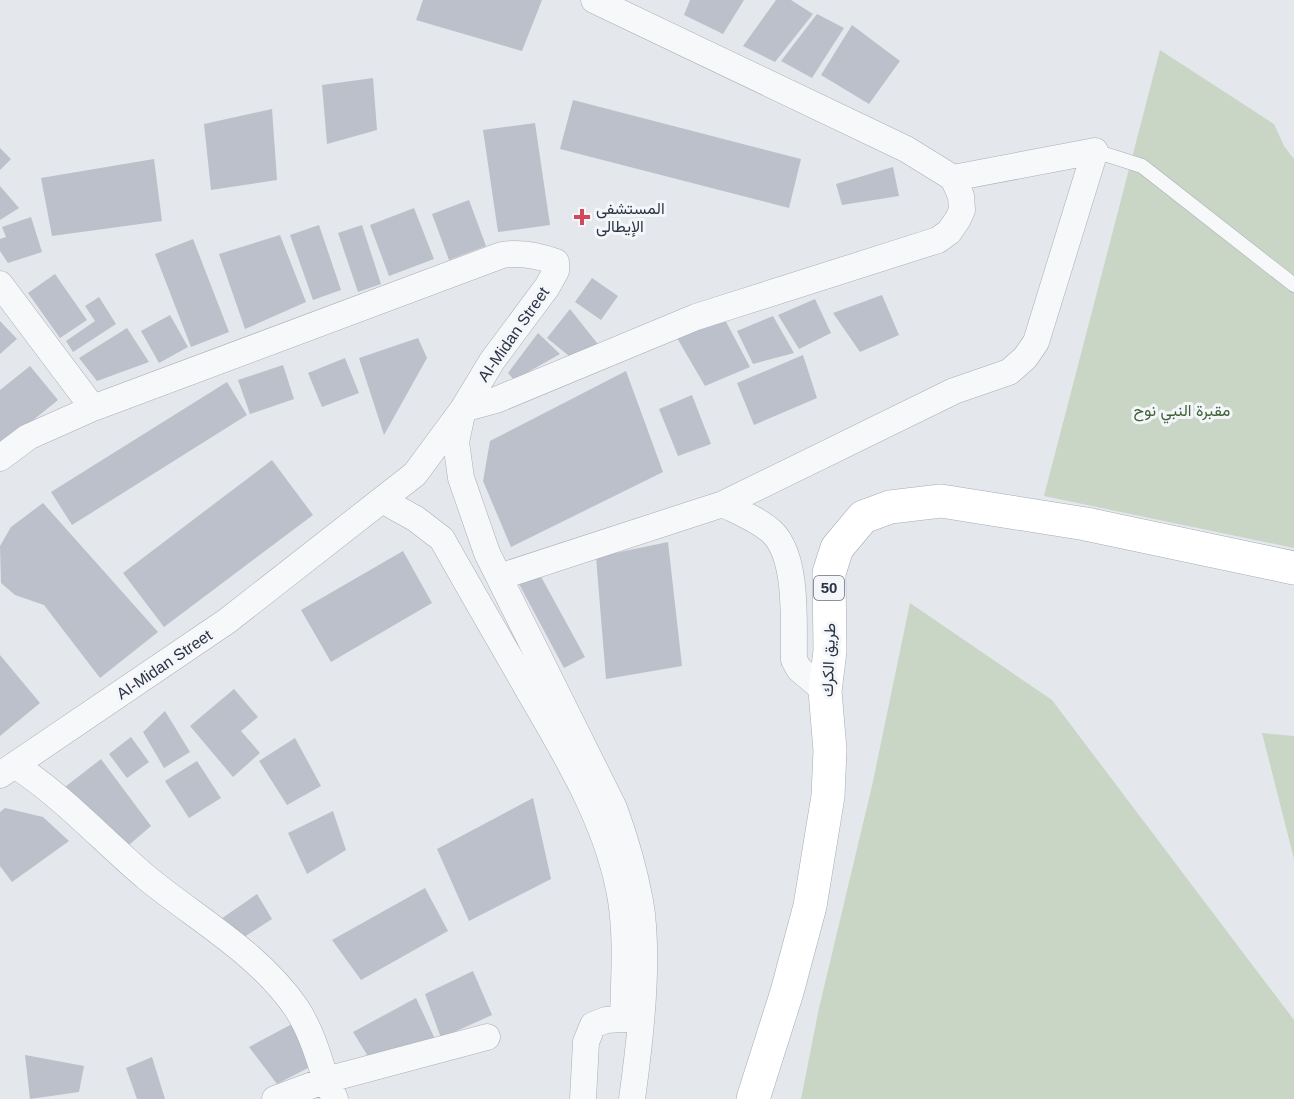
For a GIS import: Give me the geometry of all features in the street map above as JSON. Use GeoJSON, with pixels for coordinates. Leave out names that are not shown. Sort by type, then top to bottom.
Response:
{"type":"FeatureCollection","features":[{"type":"Feature","properties":{"kind":"main road","name":"طريق الكرك"},"geometry":{"type":"LineString","coordinates":[[753,1099],[787,992],[810,906],[828,796],[830,750],[825,691],[830,651],[829,573],[837,548],[863,517],[890,507],[941,501],[1086,524],[1294,568]]}},
{"type":"Feature","properties":{"kind":"street"},"geometry":{"type":"LineString","coordinates":[[594,0],[906,149],[953,178],[961,196],[962,210],[949,232],[938,240],[696,317],[496,400],[463,408],[456,442],[462,478],[488,553],[614,808],[619,850]]}},
{"type":"Feature","properties":{"kind":"street"},"geometry":{"type":"LineString","coordinates":[[500,577],[723,504],[954,391],[1009,372],[1025,358],[1036,342],[1095,151],[953,178]]}},
{"type":"Feature","properties":{"kind":"street","name":"AI-Midan Street"},"geometry":{"type":"LineString","coordinates":[[0,458],[28,437],[93,408],[253,346],[502,255],[532,254],[556,262],[548,287],[492,361],[463,408],[416,474],[227,621],[8,770]]}},
{"type":"Feature","properties":{"kind":"street"},"geometry":{"type":"LineString","coordinates":[[0,284],[93,408]]}},
{"type":"Feature","properties":{"kind":"street"},"geometry":{"type":"LineString","coordinates":[[382,500],[416,519],[442,539],[564,751],[590,805],[619,850],[640,903],[644,947],[616,1099]]}},
{"type":"Feature","properties":{"kind":"street"},"geometry":{"type":"LineString","coordinates":[[723,504],[772,532],[783,548],[791,573],[794,660],[799,669],[825,691]]}},
{"type":"Feature","properties":{"kind":"street"},"geometry":{"type":"LineString","coordinates":[[8,770],[44,787],[146,877],[269,974],[297,1009],[314,1041],[330,1090]]}},
{"type":"Feature","properties":{"kind":"street"},"geometry":{"type":"LineString","coordinates":[[583,1099],[586,1042],[589,1032],[599,1021],[631,1018]]}},
{"type":"Feature","properties":{"kind":"street"},"geometry":{"type":"LineString","coordinates":[[631,1018],[632,1099]]}},
{"type":"Feature","properties":{"kind":"street"},"geometry":{"type":"LineString","coordinates":[[275,1099],[330,1090],[487,1037]]}},
{"type":"Feature","properties":{"kind":"lane"},"geometry":{"type":"LineString","coordinates":[[1095,151],[1142,166],[1294,285]]}},
{"type":"Feature","properties":{"kind":"green space","name":"مقبرة النبي نوح"},"geometry":{"type":"Polygon","coordinates":[[[1160,50],[1274,124],[1284,146],[1294,159],[1294,548],[1044,496],[1160,50]]]}},
{"type":"Feature","properties":{"kind":"green space"},"geometry":{"type":"Polygon","coordinates":[[[910,603],[1052,700],[1294,1020],[1294,1099],[801,1099],[819,1008],[872,786],[910,603]]]}},
{"type":"Feature","properties":{"kind":"green space"},"geometry":{"type":"Polygon","coordinates":[[[1262,733],[1294,736],[1294,859],[1262,733]]]}},
{"type":"Feature","properties":{"kind":"building"},"geometry":{"type":"Polygon","coordinates":[[[423,0],[542,0],[522,51],[416,20],[423,0]]]}},
{"type":"Feature","properties":{"kind":"building"},"geometry":{"type":"Polygon","coordinates":[[[690,0],[744,0],[723,34],[684,15],[690,0]]]}},
{"type":"Feature","properties":{"kind":"building"},"geometry":{"type":"Polygon","coordinates":[[[776,0],[791,0],[813,14],[775,62],[743,46],[776,0]]]}},
{"type":"Feature","properties":{"kind":"building"},"geometry":{"type":"Polygon","coordinates":[[[817,14],[844,28],[812,78],[781,61],[817,14]]]}},
{"type":"Feature","properties":{"kind":"building"},"geometry":{"type":"Polygon","coordinates":[[[852,25],[900,61],[869,104],[821,75],[852,25]]]}},
{"type":"Feature","properties":{"kind":"building"},"geometry":{"type":"Polygon","coordinates":[[[373,78],[377,130],[327,144],[322,85],[373,78]]]}},
{"type":"Feature","properties":{"kind":"building"},"geometry":{"type":"Polygon","coordinates":[[[573,100],[801,159],[789,208],[560,149],[573,100]]]}},
{"type":"Feature","properties":{"kind":"building"},"geometry":{"type":"Polygon","coordinates":[[[272,109],[277,180],[211,190],[204,124],[272,109]]]}},
{"type":"Feature","properties":{"kind":"building"},"geometry":{"type":"Polygon","coordinates":[[[535,123],[550,225],[498,232],[483,130],[535,123]]]}},
{"type":"Feature","properties":{"kind":"building"},"geometry":{"type":"Polygon","coordinates":[[[0,148],[11,159],[0,170],[0,148]]]}},
{"type":"Feature","properties":{"kind":"building"},"geometry":{"type":"Polygon","coordinates":[[[154,159],[162,221],[52,236],[41,178],[154,159]]]}},
{"type":"Feature","properties":{"kind":"building"},"geometry":{"type":"Polygon","coordinates":[[[893,167],[899,196],[842,205],[836,184],[893,167]]]}},
{"type":"Feature","properties":{"kind":"building"},"geometry":{"type":"Polygon","coordinates":[[[0,186],[19,208],[0,220],[0,186]]]}},
{"type":"Feature","properties":{"kind":"building"},"geometry":{"type":"Polygon","coordinates":[[[469,200],[486,246],[449,260],[432,214],[469,200]]]}},
{"type":"Feature","properties":{"kind":"building"},"geometry":{"type":"Polygon","coordinates":[[[414,208],[434,259],[389,276],[370,225],[414,208]]]}},
{"type":"Feature","properties":{"kind":"building"},"geometry":{"type":"Polygon","coordinates":[[[31,217],[42,252],[8,263],[0,251],[0,239],[6,237],[2,227],[31,217]]]}},
{"type":"Feature","properties":{"kind":"building"},"geometry":{"type":"Polygon","coordinates":[[[319,225],[341,290],[313,300],[290,235],[319,225]]]}},
{"type":"Feature","properties":{"kind":"building"},"geometry":{"type":"Polygon","coordinates":[[[362,225],[381,284],[358,292],[338,233],[362,225]]]}},
{"type":"Feature","properties":{"kind":"building"},"geometry":{"type":"Polygon","coordinates":[[[280,235],[306,302],[245,329],[219,254],[280,235]]]}},
{"type":"Feature","properties":{"kind":"building"},"geometry":{"type":"Polygon","coordinates":[[[193,239],[229,332],[191,347],[155,254],[193,239]]]}},
{"type":"Feature","properties":{"kind":"building"},"geometry":{"type":"Polygon","coordinates":[[[55,274],[87,320],[60,338],[28,293],[55,274]]]}},
{"type":"Feature","properties":{"kind":"building"},"geometry":{"type":"Polygon","coordinates":[[[592,278],[618,296],[601,320],[575,302],[592,278]]]}},
{"type":"Feature","properties":{"kind":"building"},"geometry":{"type":"Polygon","coordinates":[[[882,295],[899,335],[860,352],[833,313],[882,295]]]}},
{"type":"Feature","properties":{"kind":"building"},"geometry":{"type":"Polygon","coordinates":[[[99,297],[116,324],[73,352],[66,341],[95,321],[85,306],[99,297]]]}},
{"type":"Feature","properties":{"kind":"building"},"geometry":{"type":"Polygon","coordinates":[[[815,299],[831,333],[799,349],[778,315],[815,299]]]}},
{"type":"Feature","properties":{"kind":"building"},"geometry":{"type":"Polygon","coordinates":[[[570,309],[601,348],[574,360],[547,338],[570,309]]]}},
{"type":"Feature","properties":{"kind":"building"},"geometry":{"type":"Polygon","coordinates":[[[170,315],[188,347],[159,363],[141,331],[170,315]]]}},
{"type":"Feature","properties":{"kind":"building"},"geometry":{"type":"Polygon","coordinates":[[[773,316],[794,353],[753,364],[737,331],[773,316]]]}},
{"type":"Feature","properties":{"kind":"building"},"geometry":{"type":"Polygon","coordinates":[[[724,318],[750,367],[705,386],[677,338],[724,318]]]}},
{"type":"Feature","properties":{"kind":"building"},"geometry":{"type":"Polygon","coordinates":[[[0,321],[17,339],[0,354],[0,321]]]}},
{"type":"Feature","properties":{"kind":"building"},"geometry":{"type":"Polygon","coordinates":[[[127,328],[149,362],[97,381],[79,358],[127,328]]]}},
{"type":"Feature","properties":{"kind":"building"},"geometry":{"type":"Polygon","coordinates":[[[538,333],[560,354],[514,380],[508,373],[538,333]]]}},
{"type":"Feature","properties":{"kind":"building"},"geometry":{"type":"Polygon","coordinates":[[[418,338],[427,358],[384,435],[359,358],[418,338]]]}},
{"type":"Feature","properties":{"kind":"building"},"geometry":{"type":"Polygon","coordinates":[[[803,355],[817,398],[754,425],[737,383],[803,355]]]}},
{"type":"Feature","properties":{"kind":"building"},"geometry":{"type":"Polygon","coordinates":[[[345,358],[359,393],[322,407],[308,373],[345,358]]]}},
{"type":"Feature","properties":{"kind":"building"},"geometry":{"type":"Polygon","coordinates":[[[283,365],[294,399],[250,414],[238,380],[283,365]]]}},
{"type":"Feature","properties":{"kind":"building"},"geometry":{"type":"Polygon","coordinates":[[[30,366],[58,400],[0,447],[0,390],[30,366]]]}},
{"type":"Feature","properties":{"kind":"building"},"geometry":{"type":"Polygon","coordinates":[[[626,371],[663,472],[511,547],[483,481],[490,441],[626,371]]]}},
{"type":"Feature","properties":{"kind":"building"},"geometry":{"type":"Polygon","coordinates":[[[227,382],[247,415],[72,525],[51,492],[227,382]]]}},
{"type":"Feature","properties":{"kind":"building"},"geometry":{"type":"Polygon","coordinates":[[[692,395],[711,444],[678,456],[659,409],[692,395]]]}},
{"type":"Feature","properties":{"kind":"building"},"geometry":{"type":"Polygon","coordinates":[[[272,460],[313,515],[164,627],[123,573],[272,460]]]}},
{"type":"Feature","properties":{"kind":"building"},"geometry":{"type":"Polygon","coordinates":[[[43,503],[158,632],[100,678],[44,605],[15,595],[1,583],[0,546],[11,527],[43,503]]]}},
{"type":"Feature","properties":{"kind":"building"},"geometry":{"type":"Polygon","coordinates":[[[668,542],[682,666],[606,679],[596,557],[668,542]]]}},
{"type":"Feature","properties":{"kind":"building"},"geometry":{"type":"Polygon","coordinates":[[[403,551],[432,603],[331,662],[301,610],[403,551]]]}},
{"type":"Feature","properties":{"kind":"building"},"geometry":{"type":"Polygon","coordinates":[[[539,573],[585,657],[564,668],[519,584],[539,573]]]}},
{"type":"Feature","properties":{"kind":"building"},"geometry":{"type":"Polygon","coordinates":[[[0,655],[40,703],[0,736],[0,655]]]}},
{"type":"Feature","properties":{"kind":"building"},"geometry":{"type":"Polygon","coordinates":[[[234,689],[258,717],[241,731],[260,753],[233,777],[190,726],[234,689]]]}},
{"type":"Feature","properties":{"kind":"building"},"geometry":{"type":"Polygon","coordinates":[[[165,711],[190,752],[164,768],[143,732],[165,711]]]}},
{"type":"Feature","properties":{"kind":"building"},"geometry":{"type":"Polygon","coordinates":[[[131,737],[149,762],[127,778],[109,754],[131,737]]]}},
{"type":"Feature","properties":{"kind":"building"},"geometry":{"type":"Polygon","coordinates":[[[295,738],[321,786],[287,805],[259,761],[295,738]]]}},
{"type":"Feature","properties":{"kind":"building"},"geometry":{"type":"Polygon","coordinates":[[[101,759],[151,826],[122,851],[65,787],[101,759]]]}},
{"type":"Feature","properties":{"kind":"building"},"geometry":{"type":"Polygon","coordinates":[[[197,761],[221,798],[189,818],[165,781],[197,761]]]}},
{"type":"Feature","properties":{"kind":"building"},"geometry":{"type":"Polygon","coordinates":[[[533,798],[551,879],[469,921],[437,849],[533,798]]]}},
{"type":"Feature","properties":{"kind":"building"},"geometry":{"type":"Polygon","coordinates":[[[5,808],[43,817],[69,841],[12,882],[0,866],[0,812],[5,808]]]}},
{"type":"Feature","properties":{"kind":"building"},"geometry":{"type":"Polygon","coordinates":[[[333,811],[346,850],[307,874],[288,833],[333,811]]]}},
{"type":"Feature","properties":{"kind":"building"},"geometry":{"type":"Polygon","coordinates":[[[425,888],[448,931],[361,980],[332,940],[425,888]]]}},
{"type":"Feature","properties":{"kind":"building"},"geometry":{"type":"Polygon","coordinates":[[[257,894],[272,919],[238,941],[218,921],[257,894]]]}},
{"type":"Feature","properties":{"kind":"building"},"geometry":{"type":"Polygon","coordinates":[[[473,971],[492,1015],[441,1038],[425,994],[473,971]]]}},
{"type":"Feature","properties":{"kind":"building"},"geometry":{"type":"Polygon","coordinates":[[[416,998],[435,1039],[369,1058],[353,1032],[416,998]]]}},
{"type":"Feature","properties":{"kind":"building"},"geometry":{"type":"Polygon","coordinates":[[[292,1024],[310,1067],[277,1084],[249,1047],[292,1024]]]}},
{"type":"Feature","properties":{"kind":"building"},"geometry":{"type":"Polygon","coordinates":[[[25,1055],[84,1066],[79,1092],[30,1099],[25,1055]]]}},
{"type":"Feature","properties":{"kind":"building"},"geometry":{"type":"Polygon","coordinates":[[[152,1057],[165,1099],[137,1099],[126,1068],[152,1057]]]}},
{"type":"Feature","properties":{"kind":"place","name":"المستشفى الإيطالى"},"geometry":{"type":"Point","coordinates":[582,217]}}]}
